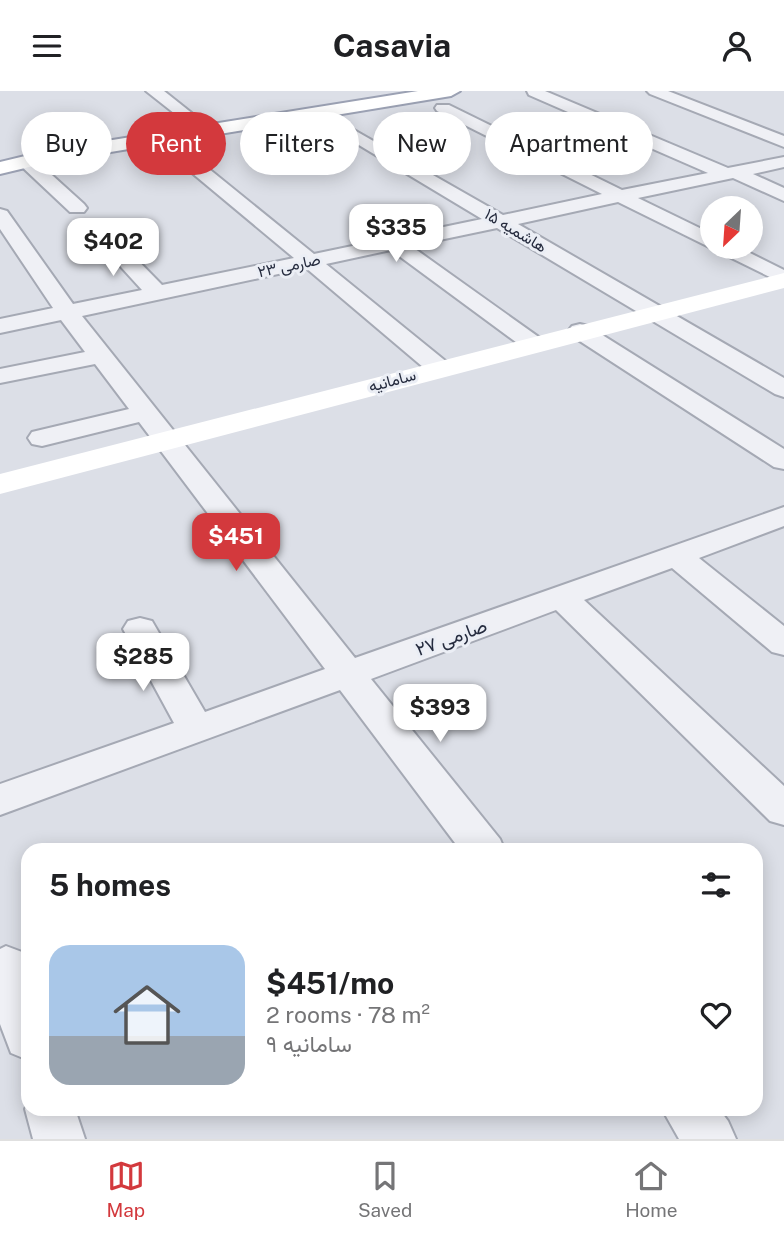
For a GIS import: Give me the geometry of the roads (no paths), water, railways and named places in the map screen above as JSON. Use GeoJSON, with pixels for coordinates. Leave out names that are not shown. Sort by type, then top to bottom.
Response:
{"type":"FeatureCollection","features":[{"type":"Feature","properties":{"kind":"main road"},"geometry":{"type":"LineString","coordinates":[[112,145],[344,103],[391,91]]}},
{"type":"Feature","properties":{"kind":"main road"},"geometry":{"type":"LineString","coordinates":[[226,118],[344,103],[447,99]]}},
{"type":"Feature","properties":{"kind":"main road"},"geometry":{"type":"LineString","coordinates":[[1,164],[37,148],[126,133]]}},
{"type":"Feature","properties":{"kind":"main road"},"geometry":{"type":"LineString","coordinates":[[1,164],[21,162]]}},
{"type":"Feature","properties":{"kind":"main road","name":"سامانیه"},"geometry":{"type":"LineString","coordinates":[[0,484],[784,279]]}},
{"type":"Feature","properties":{"kind":"street"},"geometry":{"type":"LineString","coordinates":[[154,91],[182,112]]}},
{"type":"Feature","properties":{"kind":"street"},"geometry":{"type":"LineString","coordinates":[[655,91],[784,142]]}},
{"type":"Feature","properties":{"kind":"street"},"geometry":{"type":"LineString","coordinates":[[534,92],[777,191]]}},
{"type":"Feature","properties":{"kind":"street"},"geometry":{"type":"LineString","coordinates":[[447,99],[622,196],[700,235]]}},
{"type":"Feature","properties":{"kind":"street","name":"هاشمیه ۱۵"},"geometry":{"type":"LineString","coordinates":[[359,138],[784,389]]}},
{"type":"Feature","properties":{"kind":"street","name":"صارمی ۲۳"},"geometry":{"type":"LineString","coordinates":[[0,326],[784,162]]}},
{"type":"Feature","properties":{"kind":"street"},"geometry":{"type":"LineString","coordinates":[[41,175],[77,208]]}},
{"type":"Feature","properties":{"kind":"street"},"geometry":{"type":"LineString","coordinates":[[204,175],[439,368]]}},
{"type":"Feature","properties":{"kind":"street"},"geometry":{"type":"LineString","coordinates":[[0,215],[100,356],[479,843]]}},
{"type":"Feature","properties":{"kind":"street"},"geometry":{"type":"LineString","coordinates":[[101,234],[157,293]]}},
{"type":"Feature","properties":{"kind":"street"},"geometry":{"type":"LineString","coordinates":[[394,243],[532,343]]}},
{"type":"Feature","properties":{"kind":"street"},"geometry":{"type":"LineString","coordinates":[[746,259],[784,279]]}},
{"type":"Feature","properties":{"kind":"street"},"geometry":{"type":"LineString","coordinates":[[580,331],[784,461]]}},
{"type":"Feature","properties":{"kind":"street"},"geometry":{"type":"LineString","coordinates":[[3,376],[100,356]]}},
{"type":"Feature","properties":{"kind":"street"},"geometry":{"type":"LineString","coordinates":[[42,438],[145,413]]}},
{"type":"Feature","properties":{"kind":"street","name":"صارمی ۲۷"},"geometry":{"type":"LineString","coordinates":[[0,800],[783,517]]}},
{"type":"Feature","properties":{"kind":"street"},"geometry":{"type":"LineString","coordinates":[[676,555],[784,644]]}},
{"type":"Feature","properties":{"kind":"street"},"geometry":{"type":"LineString","coordinates":[[561,597],[784,810]]}},
{"type":"Feature","properties":{"kind":"street"},"geometry":{"type":"LineString","coordinates":[[140,629],[196,729]]}},
{"type":"Feature","properties":{"kind":"street"},"geometry":{"type":"LineString","coordinates":[[6,966],[21,1015]]}},
{"type":"Feature","properties":{"kind":"street"},"geometry":{"type":"LineString","coordinates":[[52,1116],[60,1139]]}},
{"type":"Feature","properties":{"kind":"street"},"geometry":{"type":"LineString","coordinates":[[692,1116],[710,1139]]}}]}
